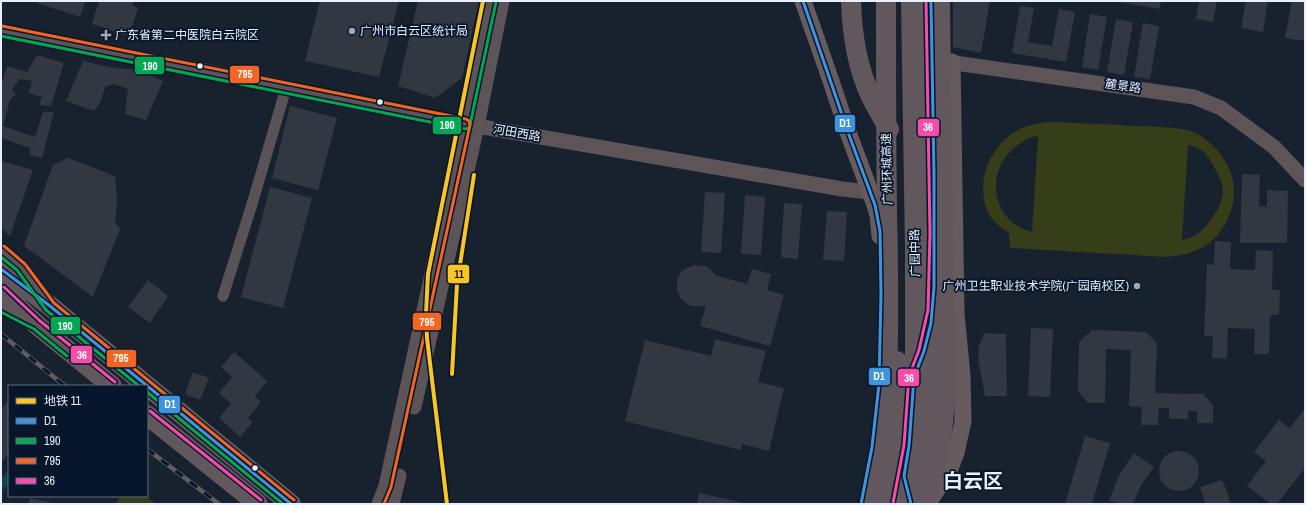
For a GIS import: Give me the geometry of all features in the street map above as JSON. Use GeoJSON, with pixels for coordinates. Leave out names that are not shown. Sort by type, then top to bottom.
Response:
{"type":"FeatureCollection","features":[{"type":"Feature","properties":{"kind":"highway"},"geometry":{"type":"LineString","coordinates":[[851,1],[855,47],[862,73],[871,97],[895,140]]}},
{"type":"Feature","properties":{"kind":"highway","name":"广州环城高速"},"geometry":{"type":"LineString","coordinates":[[869,504],[886,402],[887,375],[888,284],[886,1]]}},
{"type":"Feature","properties":{"kind":"highway","name":"广园中路"},"geometry":{"type":"LineString","coordinates":[[879,504],[889,450],[895,402],[897,338],[898,266],[893,1]]}},
{"type":"Feature","properties":{"kind":"highway","name":"广园中路"},"geometry":{"type":"LineString","coordinates":[[904,476],[910,439],[916,318],[911,1]]}},
{"type":"Feature","properties":{"kind":"highway"},"geometry":{"type":"LineString","coordinates":[[911,504],[924,422],[928,363],[925,1]]}},
{"type":"Feature","properties":{"kind":"highway"},"geometry":{"type":"LineString","coordinates":[[924,504],[935,475],[939,457],[944,412],[945,360],[940,1]]}},
{"type":"Feature","properties":{"kind":"highway"},"geometry":{"type":"LineString","coordinates":[[1,269],[50,306],[146,385]]}},
{"type":"Feature","properties":{"kind":"highway"},"geometry":{"type":"LineString","coordinates":[[1,291],[37,325],[111,385]]}},
{"type":"Feature","properties":{"kind":"highway"},"geometry":{"type":"LineString","coordinates":[[148,387],[291,504]]}},
{"type":"Feature","properties":{"kind":"highway"},"geometry":{"type":"LineString","coordinates":[[148,416],[258,504]]}},
{"type":"Feature","properties":{"kind":"highway"},"geometry":{"type":"LineString","coordinates":[[904,476],[911,504]]}},
{"type":"Feature","properties":{"kind":"main road"},"geometry":{"type":"LineString","coordinates":[[803,1],[878,215],[880,231],[881,294],[879,384],[869,463],[861,504]]}},
{"type":"Feature","properties":{"kind":"main road"},"geometry":{"type":"LineString","coordinates":[[914,377],[924,351],[933,311],[935,200],[931,1]]}},
{"type":"Feature","properties":{"kind":"main road"},"geometry":{"type":"LineString","coordinates":[[928,504],[949,471],[956,453],[963,421],[962,376],[956,313],[952,62]]}},
{"type":"Feature","properties":{"kind":"main road"},"geometry":{"type":"LineString","coordinates":[[869,192],[895,140]]}},
{"type":"Feature","properties":{"kind":"main road"},"geometry":{"type":"LineString","coordinates":[[915,247],[935,200]]}},
{"type":"Feature","properties":{"kind":"main road"},"geometry":{"type":"LineString","coordinates":[[881,294],[898,266]]}},
{"type":"Feature","properties":{"kind":"main road"},"geometry":{"type":"LineString","coordinates":[[869,463],[879,504]]}},
{"type":"Feature","properties":{"kind":"main road","name":"广园中路"},"geometry":{"type":"LineString","coordinates":[[898,504],[904,476]]}},
{"type":"Feature","properties":{"kind":"street"},"geometry":{"type":"LineString","coordinates":[[392,504],[488,39],[491,1]]}},
{"type":"Feature","properties":{"kind":"street"},"geometry":{"type":"LineString","coordinates":[[488,39],[502,1]]}},
{"type":"Feature","properties":{"kind":"street","name":"河田西路"},"geometry":{"type":"LineString","coordinates":[[1,32],[216,73],[471,125],[842,189],[869,192]]}},
{"type":"Feature","properties":{"kind":"street","name":"麓景路"},"geometry":{"type":"LineString","coordinates":[[912,60],[952,62],[1194,96],[1221,108],[1274,147],[1305,180]]}},
{"type":"Feature","properties":{"kind":"street"},"geometry":{"type":"LineString","coordinates":[[223,296],[286,88]]}},
{"type":"Feature","properties":{"kind":"street"},"geometry":{"type":"LineString","coordinates":[[379,504],[386,486],[471,125]]}},
{"type":"Feature","properties":{"kind":"street"},"geometry":{"type":"LineString","coordinates":[[1,250],[25,272],[50,306]]}},
{"type":"Feature","properties":{"kind":"street"},"geometry":{"type":"LineString","coordinates":[[1,306],[37,325]]}},
{"type":"Feature","properties":{"kind":"green space"},"geometry":{"type":"Polygon","coordinates":[[[1048,122],[1165,127],[1187,130],[1196,133],[1213,146],[1229,168],[1233,181],[1234,194],[1228,219],[1208,245],[1185,254],[1167,257],[1010,248],[1009,233],[993,220],[985,203],[983,192],[986,170],[996,149],[1013,133],[1025,127],[1048,122]],[[1038,137],[1027,139],[1013,149],[1004,160],[998,172],[996,184],[997,196],[1001,208],[1008,218],[1019,227],[1032,232],[1038,137]],[[1188,145],[1182,240],[1199,233],[1209,223],[1217,210],[1223,191],[1220,178],[1208,158],[1197,147],[1188,145]]]}},
{"type":"Feature","properties":{"kind":"green space"},"geometry":{"type":"Polygon","coordinates":[[[120,497],[147,497],[156,504],[115,504],[120,497]]]}},
{"type":"Feature","properties":{"kind":"building"},"geometry":{"type":"Polygon","coordinates":[[[38,1],[85,1],[80,17],[37,3],[38,1]]]}},
{"type":"Feature","properties":{"kind":"building"},"geometry":{"type":"Polygon","coordinates":[[[99,1],[134,1],[132,5],[138,8],[129,36],[92,24],[99,1]]]}},
{"type":"Feature","properties":{"kind":"building","name":"广州市白云区统计局"},"geometry":{"type":"Polygon","coordinates":[[[320,1],[399,1],[379,77],[305,61],[320,1]]]}},
{"type":"Feature","properties":{"kind":"building"},"geometry":{"type":"Polygon","coordinates":[[[418,1],[479,1],[462,78],[435,98],[398,86],[418,1]]]}},
{"type":"Feature","properties":{"kind":"building"},"geometry":{"type":"Polygon","coordinates":[[[953,1],[990,1],[981,53],[953,47],[953,1]]]}},
{"type":"Feature","properties":{"kind":"building"},"geometry":{"type":"Polygon","coordinates":[[[1113,1],[1161,1],[1159,9],[1113,1]]]}},
{"type":"Feature","properties":{"kind":"building"},"geometry":{"type":"Polygon","coordinates":[[[1199,1],[1217,1],[1213,22],[1196,19],[1199,1]]]}},
{"type":"Feature","properties":{"kind":"building"},"geometry":{"type":"Polygon","coordinates":[[[1246,1],[1268,1],[1263,32],[1241,28],[1246,1]]]}},
{"type":"Feature","properties":{"kind":"building"},"geometry":{"type":"Polygon","coordinates":[[[1292,1],[1305,1],[1305,41],[1285,38],[1292,1]]]}},
{"type":"Feature","properties":{"kind":"building"},"geometry":{"type":"Polygon","coordinates":[[[1020,6],[1034,8],[1028,42],[1052,46],[1059,9],[1075,12],[1066,62],[1012,53],[1020,6]]]}},
{"type":"Feature","properties":{"kind":"building"},"geometry":{"type":"Polygon","coordinates":[[[1090,14],[1107,17],[1098,70],[1082,67],[1090,14]]]}},
{"type":"Feature","properties":{"kind":"building"},"geometry":{"type":"Polygon","coordinates":[[[1116,19],[1133,22],[1124,75],[1107,72],[1116,19]]]}},
{"type":"Feature","properties":{"kind":"building"},"geometry":{"type":"Polygon","coordinates":[[[1143,23],[1159,26],[1150,79],[1134,77],[1143,23]]]}},
{"type":"Feature","properties":{"kind":"building"},"geometry":{"type":"Polygon","coordinates":[[[37,55],[64,63],[51,106],[39,105],[42,97],[29,93],[32,81],[19,79],[12,90],[16,94],[10,100],[3,126],[35,137],[43,112],[54,112],[42,158],[30,155],[30,148],[1,138],[1,85],[7,66],[27,72],[37,55]]]}},
{"type":"Feature","properties":{"kind":"building"},"geometry":{"type":"Polygon","coordinates":[[[83,61],[114,68],[140,70],[163,81],[146,120],[125,114],[128,89],[114,84],[105,87],[101,101],[94,111],[66,101],[83,61]]]}},
{"type":"Feature","properties":{"kind":"building"},"geometry":{"type":"Polygon","coordinates":[[[290,106],[337,118],[318,190],[272,178],[290,106]]]}},
{"type":"Feature","properties":{"kind":"building"},"geometry":{"type":"Polygon","coordinates":[[[68,158],[115,176],[117,203],[115,222],[120,229],[93,297],[24,246],[53,165],[68,158]]]}},
{"type":"Feature","properties":{"kind":"building"},"geometry":{"type":"Polygon","coordinates":[[[1,161],[33,170],[10,236],[1,228],[1,161]]]}},
{"type":"Feature","properties":{"kind":"building"},"geometry":{"type":"Polygon","coordinates":[[[1242,174],[1260,175],[1259,206],[1267,207],[1267,190],[1288,191],[1287,243],[1240,243],[1242,174]]]}},
{"type":"Feature","properties":{"kind":"building"},"geometry":{"type":"Polygon","coordinates":[[[270,187],[312,198],[283,308],[241,297],[270,187]]]}},
{"type":"Feature","properties":{"kind":"building"},"geometry":{"type":"Polygon","coordinates":[[[705,192],[725,193],[721,253],[701,252],[705,192]]]}},
{"type":"Feature","properties":{"kind":"building"},"geometry":{"type":"Polygon","coordinates":[[[745,195],[765,197],[761,255],[741,254],[745,195]]]}},
{"type":"Feature","properties":{"kind":"building"},"geometry":{"type":"Polygon","coordinates":[[[784,203],[802,204],[798,259],[781,257],[784,203]]]}},
{"type":"Feature","properties":{"kind":"building"},"geometry":{"type":"Polygon","coordinates":[[[827,211],[847,212],[844,261],[823,260],[827,211]]]}},
{"type":"Feature","properties":{"kind":"building"},"geometry":{"type":"Polygon","coordinates":[[[1215,241],[1231,242],[1230,269],[1255,270],[1256,250],[1273,251],[1272,290],[1280,290],[1279,315],[1270,315],[1269,354],[1254,354],[1255,329],[1228,328],[1227,359],[1212,358],[1213,336],[1204,336],[1207,264],[1214,265],[1215,241]]]}},
{"type":"Feature","properties":{"kind":"building"},"geometry":{"type":"Polygon","coordinates":[[[694,265],[705,266],[715,275],[747,284],[752,269],[771,274],[767,290],[784,295],[770,346],[700,326],[706,305],[699,307],[689,305],[681,299],[677,290],[677,280],[679,275],[683,270],[694,265]]]}},
{"type":"Feature","properties":{"kind":"building"},"geometry":{"type":"Polygon","coordinates":[[[148,280],[168,296],[150,323],[128,307],[148,280]]]}},
{"type":"Feature","properties":{"kind":"building"},"geometry":{"type":"Polygon","coordinates":[[[1031,328],[1053,329],[1050,397],[1028,396],[1031,328]]]}},
{"type":"Feature","properties":{"kind":"building"},"geometry":{"type":"Polygon","coordinates":[[[1092,330],[1146,332],[1157,343],[1155,393],[1203,394],[1213,405],[1213,423],[1197,423],[1197,411],[1188,411],[1188,419],[1169,419],[1169,408],[1159,408],[1158,425],[1141,425],[1142,407],[1129,406],[1131,350],[1106,349],[1105,403],[1088,403],[1078,391],[1079,342],[1092,330]]]}},
{"type":"Feature","properties":{"kind":"building"},"geometry":{"type":"Polygon","coordinates":[[[984,333],[1006,334],[1007,396],[985,396],[978,359],[979,346],[984,333]]]}},
{"type":"Feature","properties":{"kind":"building"},"geometry":{"type":"Polygon","coordinates":[[[715,339],[766,351],[758,382],[784,388],[769,451],[742,444],[741,450],[625,421],[645,340],[711,356],[715,339]]]}},
{"type":"Feature","properties":{"kind":"building"},"geometry":{"type":"Polygon","coordinates":[[[234,352],[267,381],[255,396],[261,402],[248,418],[253,422],[240,437],[219,418],[231,404],[219,393],[232,377],[221,367],[234,352]]]}},
{"type":"Feature","properties":{"kind":"building"},"geometry":{"type":"Polygon","coordinates":[[[193,372],[209,378],[200,400],[185,394],[193,372]]]}},
{"type":"Feature","properties":{"kind":"building"},"geometry":{"type":"Polygon","coordinates":[[[8,401],[8,454],[1,462],[1,409],[8,401]]]}},
{"type":"Feature","properties":{"kind":"building"},"geometry":{"type":"Polygon","coordinates":[[[1305,408],[1305,468],[1277,504],[1271,504],[1247,486],[1266,461],[1254,452],[1279,420],[1290,428],[1305,408]]]}},
{"type":"Feature","properties":{"kind":"building"},"geometry":{"type":"Polygon","coordinates":[[[1085,436],[1110,443],[1092,504],[1065,504],[1085,436]]]}},
{"type":"Feature","properties":{"kind":"building"},"geometry":{"type":"Polygon","coordinates":[[[1179,451],[1193,457],[1199,471],[1193,485],[1179,491],[1165,485],[1159,471],[1165,457],[1179,451]]]}},
{"type":"Feature","properties":{"kind":"building"},"geometry":{"type":"Polygon","coordinates":[[[1134,453],[1154,467],[1141,485],[1133,504],[1122,504],[1109,501],[1119,475],[1134,453]]]}},
{"type":"Feature","properties":{"kind":"building"},"geometry":{"type":"Polygon","coordinates":[[[1222,480],[1227,491],[1230,504],[1205,504],[1200,487],[1222,480]]]}},
{"type":"Feature","properties":{"kind":"building"},"geometry":{"type":"Polygon","coordinates":[[[699,493],[744,503],[744,504],[697,504],[699,493]]]}},
{"type":"Feature","properties":{"kind":"building"},"geometry":{"type":"Polygon","coordinates":[[[30,498],[52,503],[28,504],[30,498]]]}},
{"type":"Feature","properties":{"kind":"waterway"},"geometry":{"type":"LineString","coordinates":[[1,485],[8,478]]}},
{"type":"Feature","properties":{"kind":"railway"},"geometry":{"type":"LineString","coordinates":[[1,334],[64,385]]}},
{"type":"Feature","properties":{"kind":"railway"},"geometry":{"type":"LineString","coordinates":[[148,450],[219,504]]}},
{"type":"Feature","properties":{"kind":"metro line","name":"11"},"geometry":{"type":"LineString","coordinates":[[447,504],[427,338],[426,314],[428,274],[483,1]]}},
{"type":"Feature","properties":{"kind":"metro line","name":"11"},"geometry":{"type":"LineString","coordinates":[[452,374],[457,284],[474,175]]}},
{"type":"Feature","properties":{"kind":"transit line","name":"D1"},"geometry":{"type":"LineString","coordinates":[[803,1],[849,135],[875,205],[880,231],[881,294],[879,384],[872,447],[861,504]]}},
{"type":"Feature","properties":{"kind":"transit line","name":"36"},"geometry":{"type":"LineString","coordinates":[[893,503],[904,445],[909,376],[919,350],[928,310],[930,233],[926,1]]}},
{"type":"Feature","properties":{"kind":"transit line","name":"D1"},"geometry":{"type":"LineString","coordinates":[[911,504],[904,476],[909,446],[914,377],[924,351],[931,323],[934,287],[931,1]]}},
{"type":"Feature","properties":{"kind":"transit line","name":"190"},"geometry":{"type":"LineString","coordinates":[[1,36],[465,129],[469,128],[470,125],[496,2]]}},
{"type":"Feature","properties":{"kind":"transit line","name":"795"},"geometry":{"type":"LineString","coordinates":[[2,26],[466,119],[469,121],[470,125],[391,487],[384,504]]}},
{"type":"Feature","properties":{"kind":"transit line","name":"795"},"geometry":{"type":"LineString","coordinates":[[4,246],[25,264],[54,303],[294,500]]}},
{"type":"Feature","properties":{"kind":"transit line","name":"190"},"geometry":{"type":"LineString","coordinates":[[1,257],[17,270],[46,310],[138,385]]}},
{"type":"Feature","properties":{"kind":"transit line","name":"D1"},"geometry":{"type":"LineString","coordinates":[[1,269],[50,306],[146,385]]}},
{"type":"Feature","properties":{"kind":"transit line","name":"36"},"geometry":{"type":"LineString","coordinates":[[4,287],[40,321],[115,382]]}},
{"type":"Feature","properties":{"kind":"transit line","name":"190"},"geometry":{"type":"LineString","coordinates":[[1,312],[34,329],[67,356]]}},
{"type":"Feature","properties":{"kind":"transit line","name":"D1"},"geometry":{"type":"LineString","coordinates":[[148,387],[291,504]]}},
{"type":"Feature","properties":{"kind":"transit line","name":"190"},"geometry":{"type":"LineString","coordinates":[[148,393],[283,504]]}},
{"type":"Feature","properties":{"kind":"transit line","name":"36"},"geometry":{"type":"LineString","coordinates":[[150,411],[261,500]]}},
{"type":"Feature","properties":{"kind":"place","name":"广州市白云区统计局"},"geometry":{"type":"Point","coordinates":[352,31]}},
{"type":"Feature","properties":{"kind":"place","name":"广东省第二中医院白云院区"},"geometry":{"type":"Point","coordinates":[106,35]}},
{"type":"Feature","properties":{"kind":"place","name":"广州卫生职业技术学院(广园南校区)"},"geometry":{"type":"Point","coordinates":[1137,286]}},
{"type":"Feature","properties":{"kind":"district","name":"白云区"},"geometry":{"type":"Point","coordinates":[973,481]}}]}
